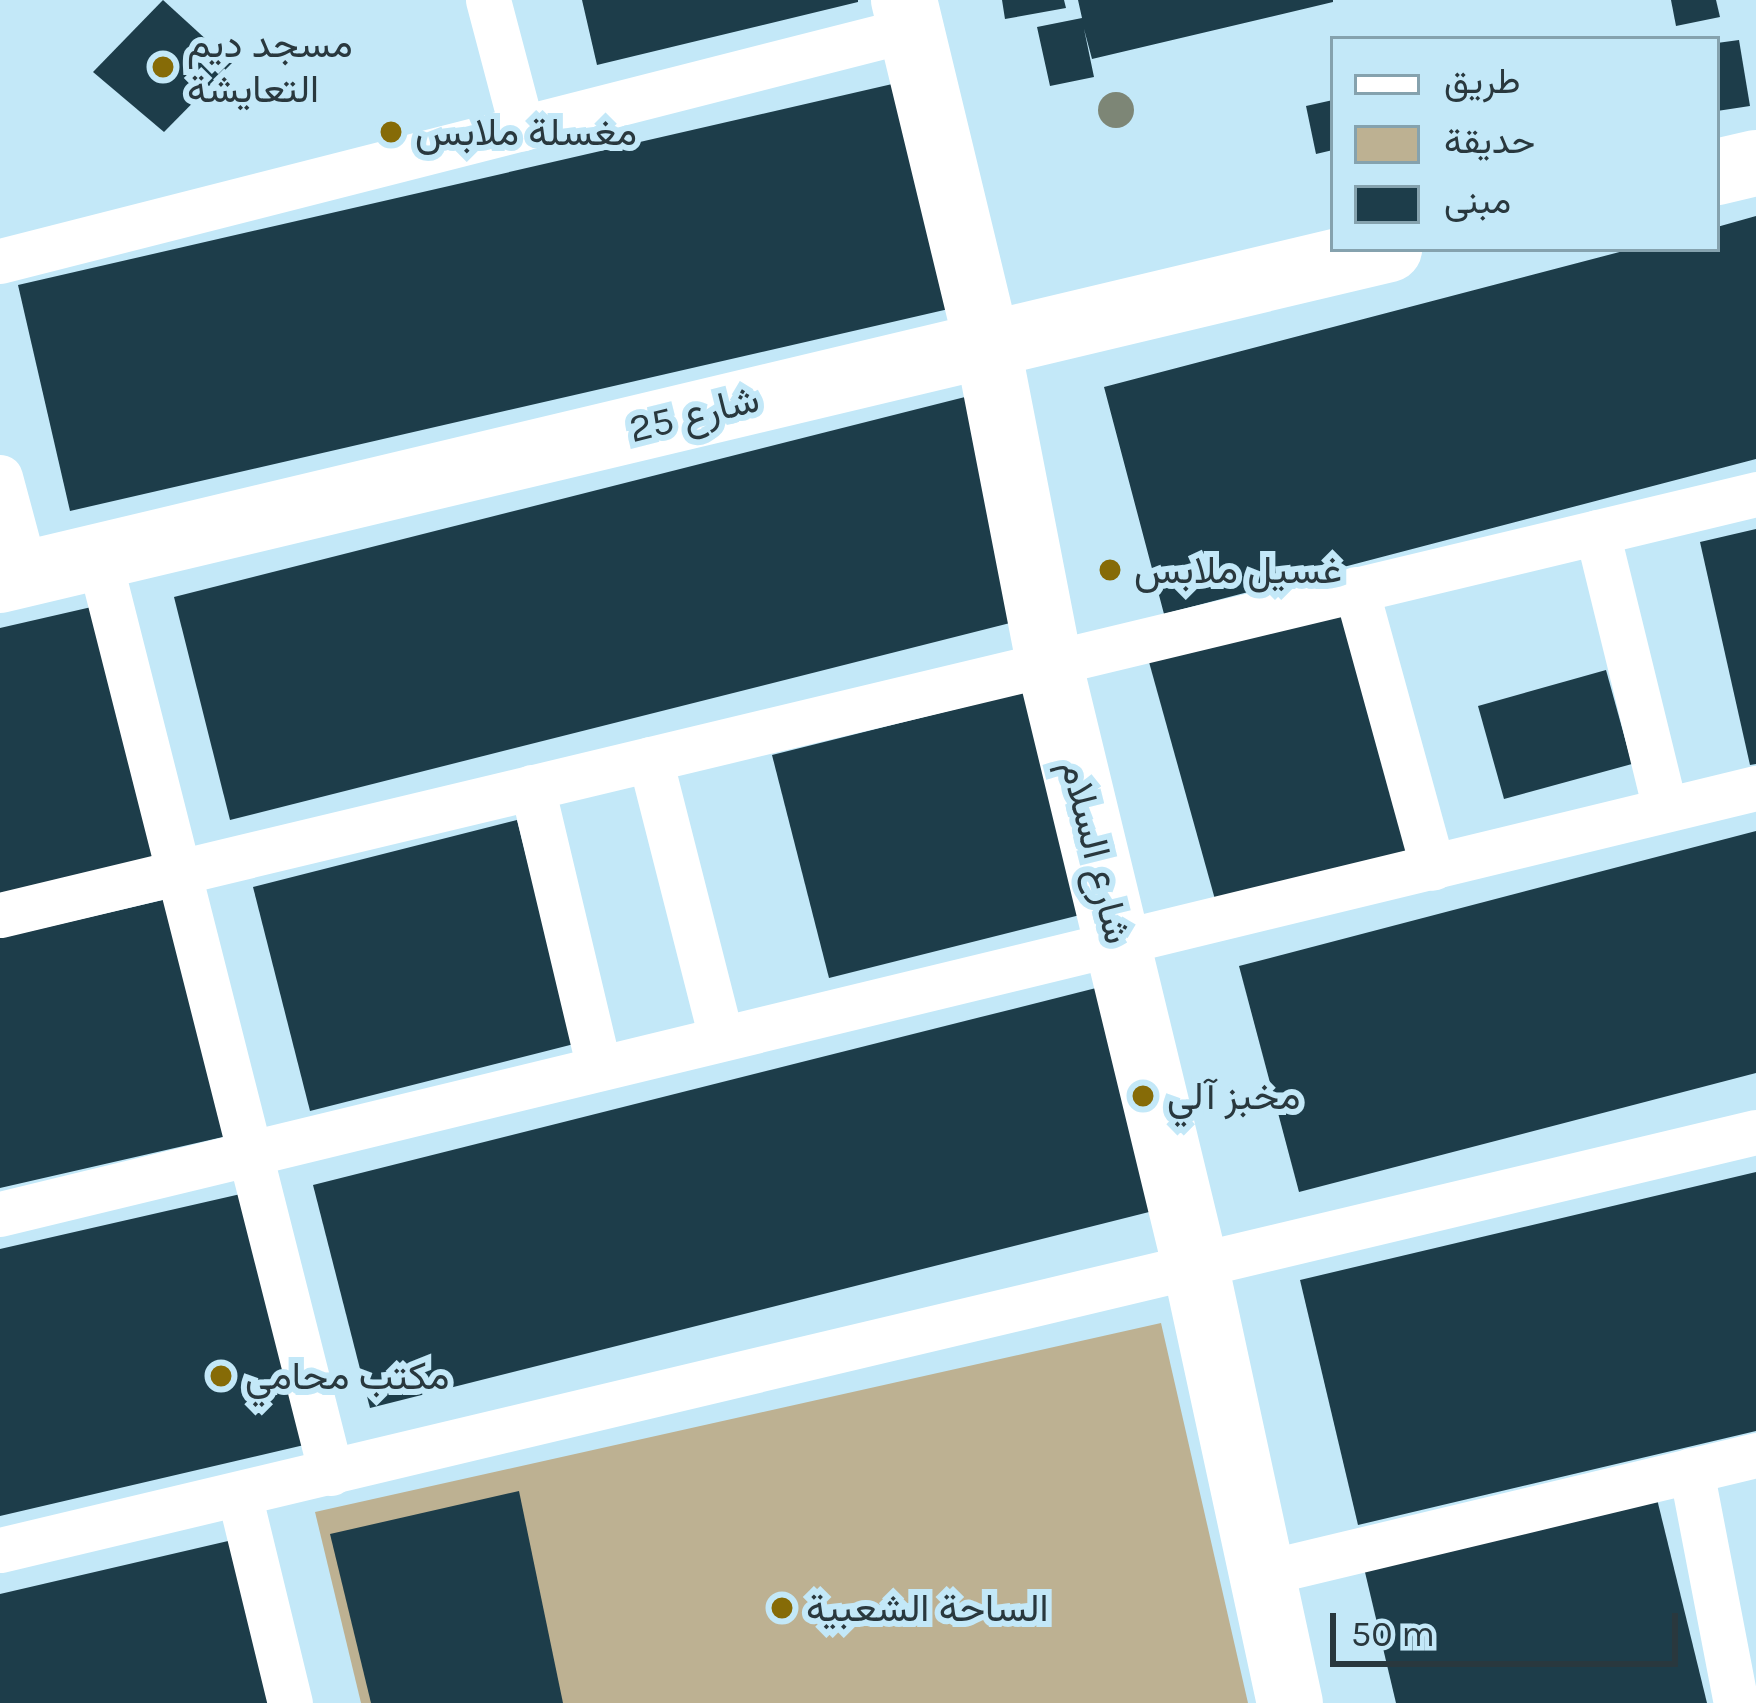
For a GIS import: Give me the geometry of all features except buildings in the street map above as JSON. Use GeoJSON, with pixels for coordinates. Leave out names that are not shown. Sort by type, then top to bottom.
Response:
{"type":"FeatureCollection","features":[{"type":"Feature","properties":{"kind":"street"},"geometry":{"type":"LineString","coordinates":[[488,0],[522,129]]}},
{"type":"Feature","properties":{"kind":"street"},"geometry":{"type":"LineString","coordinates":[[0,261],[522,129],[908,14]]}},
{"type":"Feature","properties":{"kind":"street","name":"شارع السلام"},"geometry":{"type":"LineString","coordinates":[[908,14],[987,343],[1049,662],[1196,1264],[1290,1703]]}},
{"type":"Feature","properties":{"kind":"street"},"geometry":{"type":"LineString","coordinates":[[1720,171],[1756,163]]}},
{"type":"Feature","properties":{"kind":"street","name":"شارع 25"},"geometry":{"type":"LineString","coordinates":[[13,577],[1376,252]]}},
{"type":"Feature","properties":{"kind":"street"},"geometry":{"type":"LineString","coordinates":[[0,477],[13,577]]}},
{"type":"Feature","properties":{"kind":"street"},"geometry":{"type":"LineString","coordinates":[[0,915],[1756,494]]}},
{"type":"Feature","properties":{"kind":"street"},"geometry":{"type":"LineString","coordinates":[[1597,532],[1665,809]]}},
{"type":"Feature","properties":{"kind":"street"},"geometry":{"type":"LineString","coordinates":[[99,559],[332,1474]]}},
{"type":"Feature","properties":{"kind":"street"},"geometry":{"type":"LineString","coordinates":[[1356,589],[1433,868]]}},
{"type":"Feature","properties":{"kind":"street"},"geometry":{"type":"LineString","coordinates":[[650,759],[721,1038]]}},
{"type":"Feature","properties":{"kind":"street"},"geometry":{"type":"LineString","coordinates":[[532,787],[599,1068]]}},
{"type":"Feature","properties":{"kind":"street"},"geometry":{"type":"LineString","coordinates":[[0,1214],[1756,788]]}},
{"type":"Feature","properties":{"kind":"street"},"geometry":{"type":"LineString","coordinates":[[0,1550],[1756,1132]]}},
{"type":"Feature","properties":{"kind":"street"},"geometry":{"type":"LineString","coordinates":[[1260,1574],[1756,1455]]}},
{"type":"Feature","properties":{"kind":"street"},"geometry":{"type":"LineString","coordinates":[[1691,1470],[1736,1703]]}},
{"type":"Feature","properties":{"kind":"street"},"geometry":{"type":"LineString","coordinates":[[239,1494],[290,1703]]}},
{"type":"Feature","properties":{"kind":"green space","name":"الساحة الشعبية"},"geometry":{"type":"Polygon","coordinates":[[[1161,1323],[1248,1703],[361,1703],[315,1512],[1161,1323]]]}},
{"type":"Feature","properties":{"kind":"place","name":"مسجد ديم التعايشة"},"geometry":{"type":"Point","coordinates":[163,67]}},
{"type":"Feature","properties":{"kind":"place","name":"مغسلة ملابس"},"geometry":{"type":"Point","coordinates":[391,132]}},
{"type":"Feature","properties":{"kind":"place","name":"غسيل ملابس"},"geometry":{"type":"Point","coordinates":[1110,570]}},
{"type":"Feature","properties":{"kind":"place","name":"مخبز آلي"},"geometry":{"type":"Point","coordinates":[1143,1096]}},
{"type":"Feature","properties":{"kind":"place","name":"مكتب محامي"},"geometry":{"type":"Point","coordinates":[221,1376]}},
{"type":"Feature","properties":{"kind":"place","name":"الساحة الشعبية"},"geometry":{"type":"Point","coordinates":[782,1608]}}]}
